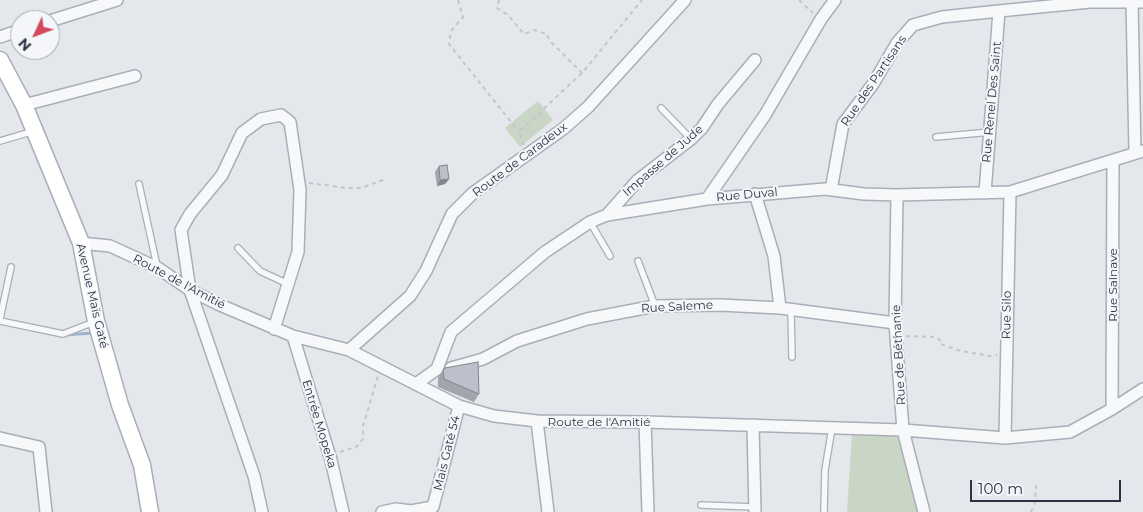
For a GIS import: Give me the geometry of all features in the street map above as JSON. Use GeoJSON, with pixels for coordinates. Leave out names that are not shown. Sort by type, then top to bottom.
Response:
{"type":"FeatureCollection","features":[{"type":"Feature","properties":{"kind":"street"},"geometry":{"type":"LineString","coordinates":[[60,18],[117,0]]}},
{"type":"Feature","properties":{"kind":"street","name":"Route de Caradeux"},"geometry":{"type":"LineString","coordinates":[[349,350],[410,296],[426,271],[452,214],[474,193],[563,129],[588,107],[685,0]]}},
{"type":"Feature","properties":{"kind":"street"},"geometry":{"type":"LineString","coordinates":[[707,199],[765,115],[821,19],[835,0]]}},
{"type":"Feature","properties":{"kind":"street","name":"Rue des Partisans"},"geometry":{"type":"LineString","coordinates":[[831,190],[843,124],[873,84],[897,43],[913,25],[942,17],[1090,1],[1138,2]]}},
{"type":"Feature","properties":{"kind":"street"},"geometry":{"type":"LineString","coordinates":[[1138,2],[1139,152]]}},
{"type":"Feature","properties":{"kind":"street","name":"Rue Renel Des Saint"},"geometry":{"type":"LineString","coordinates":[[985,193],[999,11]]}},
{"type":"Feature","properties":{"kind":"street","name":"Avenue Maïs Gaté"},"geometry":{"type":"LineString","coordinates":[[0,60],[24,105],[81,243],[96,321],[120,405],[142,465],[150,512]]}},
{"type":"Feature","properties":{"kind":"street","name":"Impasse de Jude"},"geometry":{"type":"LineString","coordinates":[[607,215],[638,180],[691,139],[755,60]]}},
{"type":"Feature","properties":{"kind":"street"},"geometry":{"type":"LineString","coordinates":[[24,105],[135,76]]}},
{"type":"Feature","properties":{"kind":"street"},"geometry":{"type":"LineString","coordinates":[[262,512],[254,476],[190,290],[181,230],[190,214],[222,175],[242,133],[261,119],[281,115],[290,122],[299,182],[298,252],[274,328]]}},
{"type":"Feature","properties":{"kind":"street","name":"Rue Duval"},"geometry":{"type":"LineString","coordinates":[[437,369],[451,332],[545,252],[590,222],[607,215],[707,199],[755,194],[831,190],[897,196],[1010,192],[1139,152]]}},
{"type":"Feature","properties":{"kind":"street","name":"Rue Salnave"},"geometry":{"type":"LineString","coordinates":[[1112,409],[1113,160]]}},
{"type":"Feature","properties":{"kind":"street","name":"Rue Silo"},"geometry":{"type":"LineString","coordinates":[[1005,438],[1010,192]]}},
{"type":"Feature","properties":{"kind":"street"},"geometry":{"type":"LineString","coordinates":[[755,194],[774,256],[786,309]]}},
{"type":"Feature","properties":{"kind":"street","name":"Rue de Béthanie"},"geometry":{"type":"LineString","coordinates":[[897,196],[896,328],[903,430],[924,512]]}},
{"type":"Feature","properties":{"kind":"street","name":"Route de l'Amitié"},"geometry":{"type":"LineString","coordinates":[[81,243],[110,246],[158,268],[190,290],[274,328],[293,336],[349,350],[459,406],[494,416],[537,421],[645,422],[903,430],[1005,438],[1070,432],[1143,389]]}},
{"type":"Feature","properties":{"kind":"street","name":"Rue Saleme"},"geometry":{"type":"LineString","coordinates":[[437,369],[455,367],[483,359],[517,341],[586,319],[655,306],[720,305],[786,309],[896,328]]}},
{"type":"Feature","properties":{"kind":"street","name":"Entrée Mopeka"},"geometry":{"type":"LineString","coordinates":[[293,336],[325,441],[343,512]]}},
{"type":"Feature","properties":{"kind":"street"},"geometry":{"type":"LineString","coordinates":[[416,384],[437,369]]}},
{"type":"Feature","properties":{"kind":"street","name":"Maïs Gaté 54"},"geometry":{"type":"LineString","coordinates":[[382,512],[396,509],[411,512],[433,507],[459,406]]}},
{"type":"Feature","properties":{"kind":"street"},"geometry":{"type":"LineString","coordinates":[[537,421],[548,512]]}},
{"type":"Feature","properties":{"kind":"street"},"geometry":{"type":"LineString","coordinates":[[645,422],[648,512]]}},
{"type":"Feature","properties":{"kind":"street"},"geometry":{"type":"LineString","coordinates":[[753,425],[754,509]]}},
{"type":"Feature","properties":{"kind":"street"},"geometry":{"type":"LineString","coordinates":[[0,438],[39,447],[46,512]]}},
{"type":"Feature","properties":{"kind":"lane"},"geometry":{"type":"LineString","coordinates":[[661,108],[691,139]]}},
{"type":"Feature","properties":{"kind":"lane"},"geometry":{"type":"LineString","coordinates":[[0,141],[35,131]]}},
{"type":"Feature","properties":{"kind":"lane"},"geometry":{"type":"LineString","coordinates":[[936,137],[990,132]]}},
{"type":"Feature","properties":{"kind":"lane"},"geometry":{"type":"LineString","coordinates":[[140,184],[158,268]]}},
{"type":"Feature","properties":{"kind":"lane"},"geometry":{"type":"LineString","coordinates":[[590,222],[610,256]]}},
{"type":"Feature","properties":{"kind":"lane"},"geometry":{"type":"LineString","coordinates":[[238,248],[260,271],[288,284]]}},
{"type":"Feature","properties":{"kind":"lane"},"geometry":{"type":"LineString","coordinates":[[638,261],[655,306]]}},
{"type":"Feature","properties":{"kind":"lane"},"geometry":{"type":"LineString","coordinates":[[11,267],[0,320],[63,334],[96,321]]}},
{"type":"Feature","properties":{"kind":"lane"},"geometry":{"type":"LineString","coordinates":[[786,309],[792,357]]}},
{"type":"Feature","properties":{"kind":"lane"},"geometry":{"type":"LineString","coordinates":[[824,511],[825,470],[832,428]]}},
{"type":"Feature","properties":{"kind":"lane"},"geometry":{"type":"LineString","coordinates":[[701,504],[754,509]]}},
{"type":"Feature","properties":{"kind":"path"},"geometry":{"type":"LineString","coordinates":[[458,0],[463,17],[451,31],[449,44],[518,132],[528,154]]}},
{"type":"Feature","properties":{"kind":"path"},"geometry":{"type":"LineString","coordinates":[[499,0],[497,8],[508,16],[524,34],[534,30],[547,34],[549,40],[582,73]]}},
{"type":"Feature","properties":{"kind":"path"},"geometry":{"type":"LineString","coordinates":[[518,132],[582,73],[642,0]]}},
{"type":"Feature","properties":{"kind":"path"},"geometry":{"type":"LineString","coordinates":[[799,0],[821,19]]}},
{"type":"Feature","properties":{"kind":"path"},"geometry":{"type":"LineString","coordinates":[[299,182],[361,188],[383,180]]}},
{"type":"Feature","properties":{"kind":"path"},"geometry":{"type":"LineString","coordinates":[[896,328],[908,337],[935,337],[940,340],[940,344],[961,351],[1006,358]]}},
{"type":"Feature","properties":{"kind":"path"},"geometry":{"type":"LineString","coordinates":[[325,441],[342,453],[356,447],[363,439],[363,426],[380,367]]}},
{"type":"Feature","properties":{"kind":"path"},"geometry":{"type":"LineString","coordinates":[[1031,512],[1036,503],[1036,484]]}},
{"type":"Feature","properties":{"kind":"green space"},"geometry":{"type":"Polygon","coordinates":[[[538,101],[553,120],[520,147],[505,128],[538,101]]]}},
{"type":"Feature","properties":{"kind":"green space"},"geometry":{"type":"Polygon","coordinates":[[[852,432],[902,436],[918,512],[847,512],[852,432]]]}},
{"type":"Feature","properties":{"kind":"building"},"geometry":{"type":"Polygon","coordinates":[[[447,165],[449,179],[440,180],[439,166],[447,165]]]}},
{"type":"Feature","properties":{"kind":"building"},"geometry":{"type":"Polygon","coordinates":[[[478,362],[479,394],[444,379],[443,370],[445,368],[478,362]]]}},
{"type":"Feature","properties":{"kind":"waterway"},"geometry":{"type":"LineString","coordinates":[[64,335],[93,333]]}}]}
